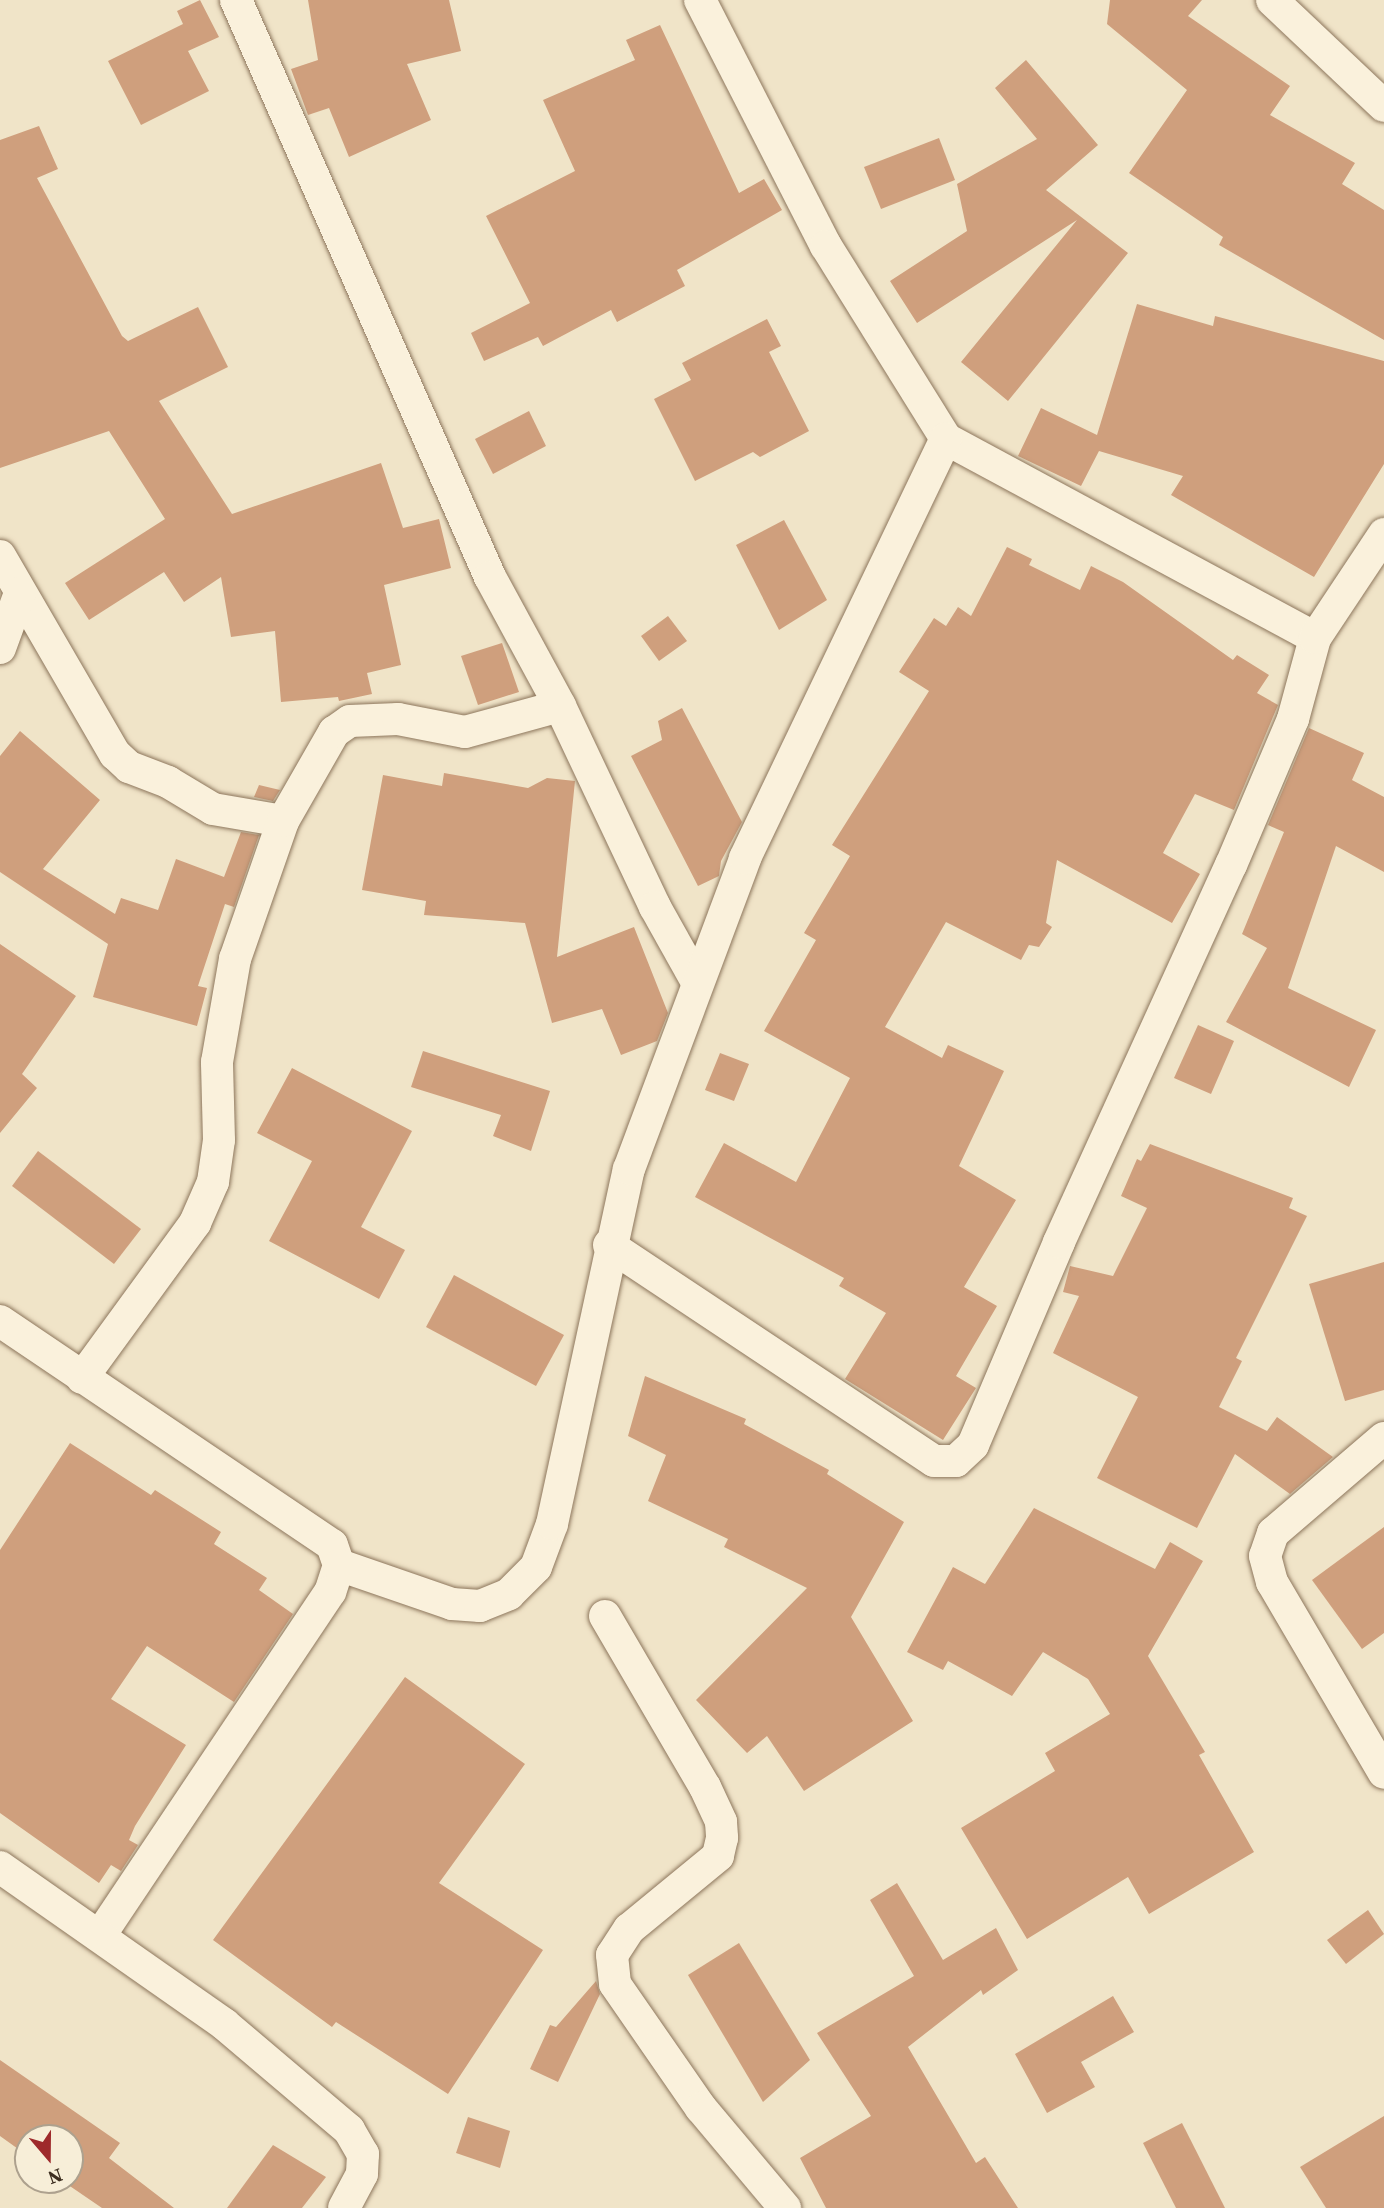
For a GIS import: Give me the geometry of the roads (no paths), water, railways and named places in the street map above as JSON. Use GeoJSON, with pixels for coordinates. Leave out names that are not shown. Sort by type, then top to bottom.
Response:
{"type":"FeatureCollection","features":[{"type":"Feature","properties":{"kind":"street"},"geometry":{"type":"LineString","coordinates":[[236,0],[490,577],[560,706],[654,907],[697,982]]}},
{"type":"Feature","properties":{"kind":"street"},"geometry":{"type":"LineString","coordinates":[[700,0],[826,246],[946,439],[1315,638]]}},
{"type":"Feature","properties":{"kind":"street"},"geometry":{"type":"LineString","coordinates":[[1272,0],[1384,106]]}},
{"type":"Feature","properties":{"kind":"street"},"geometry":{"type":"LineString","coordinates":[[339,1565],[452,1604],[480,1606],[509,1594],[536,1567],[552,1524],[609,1245],[629,1169],[745,858],[946,439]]}},
{"type":"Feature","properties":{"kind":"street"},"geometry":{"type":"LineString","coordinates":[[609,1245],[934,1461],[956,1461],[973,1444],[1059,1242],[1231,865],[1293,719],[1315,638],[1384,534]]}},
{"type":"Feature","properties":{"kind":"street"},"geometry":{"type":"LineString","coordinates":[[0,556],[115,754],[130,767],[168,782],[213,809],[283,821]]}},
{"type":"Feature","properties":{"kind":"street"},"geometry":{"type":"LineString","coordinates":[[0,649],[20,593]]}},
{"type":"Feature","properties":{"kind":"street"},"geometry":{"type":"LineString","coordinates":[[82,1378],[195,1223],[213,1182],[219,1140],[217,1062],[235,959],[283,821],[308,771],[334,732],[350,721],[398,719],[465,732],[560,706]]}},
{"type":"Feature","properties":{"kind":"street"},"geometry":{"type":"LineString","coordinates":[[0,1321],[332,1545],[339,1565],[330,1592],[102,1934]]}},
{"type":"Feature","properties":{"kind":"street"},"geometry":{"type":"LineString","coordinates":[[1384,1438],[1273,1533],[1265,1556],[1272,1583],[1384,1773]]}},
{"type":"Feature","properties":{"kind":"street"},"geometry":{"type":"LineString","coordinates":[[605,1616],[705,1787],[722,1822],[718,1856],[629,1929],[612,1955],[615,1984],[701,2108],[785,2208]]}},
{"type":"Feature","properties":{"kind":"street"},"geometry":{"type":"LineString","coordinates":[[0,1867],[102,1934],[224,2024],[349,2130],[363,2154],[363,2164],[344,2208]]}}]}
